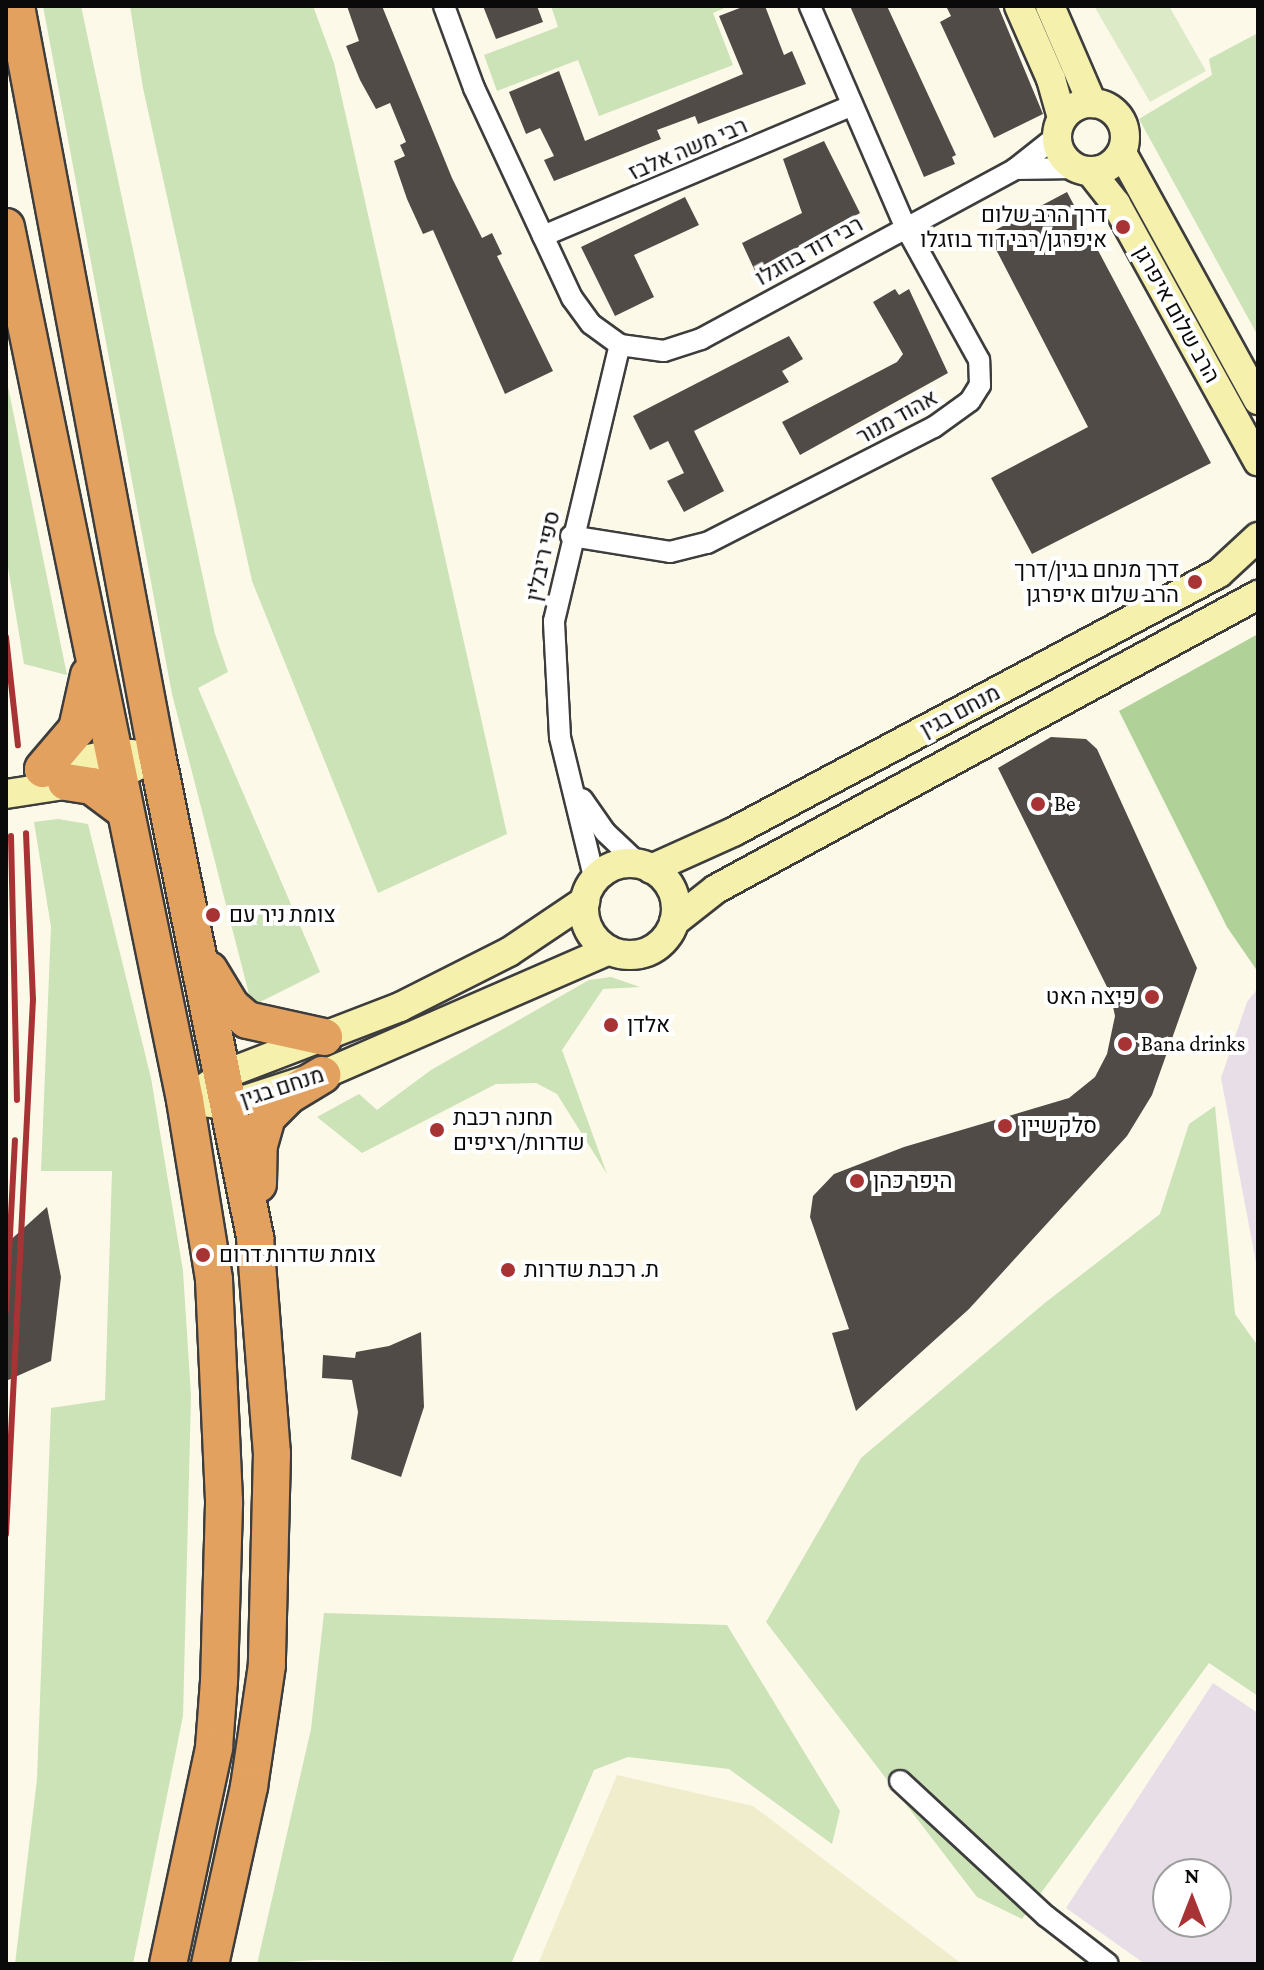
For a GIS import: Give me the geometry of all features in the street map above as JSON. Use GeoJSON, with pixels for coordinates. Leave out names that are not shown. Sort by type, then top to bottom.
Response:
{"type":"FeatureCollection","features":[{"type":"Feature","properties":{"kind":"highway"},"geometry":{"type":"LineString","coordinates":[[16,6],[157,755],[255,1238],[272,1453],[267,1665],[249,1787],[210,1964]]}},
{"type":"Feature","properties":{"kind":"highway"},"geometry":{"type":"LineString","coordinates":[[6,227],[91,654],[185,1100],[214,1280],[223,1570],[214,1748],[168,1964]]}},
{"type":"Feature","properties":{"kind":"highway"},"geometry":{"type":"LineString","coordinates":[[91,654],[87,699],[55,776],[92,786],[117,780]]}},
{"type":"Feature","properties":{"kind":"highway"},"geometry":{"type":"LineString","coordinates":[[198,952],[231,1006],[247,1020],[324,1037]]}},
{"type":"Feature","properties":{"kind":"highway"},"geometry":{"type":"LineString","coordinates":[[255,1238],[259,1145],[267,1117],[289,1095],[322,1075]]}},
{"type":"Feature","properties":{"kind":"main road"},"geometry":{"type":"LineString","coordinates":[[1019,6],[1051,79],[1060,152],[1083,170],[1105,168],[1122,153],[1122,122],[1110,109],[1092,103],[1050,6]]}},
{"type":"Feature","properties":{"kind":"main road"},"geometry":{"type":"LineString","coordinates":[[1059,127],[1092,103]]}},
{"type":"Feature","properties":{"kind":"main road","name":"הרב שלום איפרגן"},"geometry":{"type":"LineString","coordinates":[[1122,153],[1258,400]]}},
{"type":"Feature","properties":{"kind":"main road","name":"הרב שלום איפרגן"},"geometry":{"type":"LineString","coordinates":[[1083,170],[1116,204],[1258,461]]}},
{"type":"Feature","properties":{"kind":"main road","name":"מנחם בגין"},"geometry":{"type":"LineString","coordinates":[[646,867],[735,831],[1219,573],[1258,537]]}},
{"type":"Feature","properties":{"kind":"main road","name":"מנחם בגין"},"geometry":{"type":"LineString","coordinates":[[674,922],[716,889],[1258,595]]}},
{"type":"Feature","properties":{"kind":"main road"},"geometry":{"type":"LineString","coordinates":[[6,778],[55,776],[117,780],[157,755]]}},
{"type":"Feature","properties":{"kind":"main road"},"geometry":{"type":"LineString","coordinates":[[6,794],[55,776]]}},
{"type":"Feature","properties":{"kind":"main road"},"geometry":{"type":"LineString","coordinates":[[646,867],[674,894],[674,922],[668,937],[652,950],[624,955],[609,950],[589,928],[590,891],[612,868],[646,867]]}},
{"type":"Feature","properties":{"kind":"main road","name":"מנחם בגין"},"geometry":{"type":"LineString","coordinates":[[226,1090],[324,1037],[400,1007],[509,952],[590,891]]}},
{"type":"Feature","properties":{"kind":"main road","name":"מנחם בגין"},"geometry":{"type":"LineString","coordinates":[[185,1100],[226,1090],[322,1075],[609,950]]}},
{"type":"Feature","properties":{"kind":"street"},"geometry":{"type":"LineString","coordinates":[[444,6],[474,88],[572,298],[591,324],[620,345]]}},
{"type":"Feature","properties":{"kind":"street","name":"אהוד מנור"},"geometry":{"type":"LineString","coordinates":[[571,536],[670,552],[707,543],[934,427],[970,401],[980,385],[979,360],[905,226],[810,6]]}},
{"type":"Feature","properties":{"kind":"street","name":"רבי משה אלבז"},"geometry":{"type":"LineString","coordinates":[[543,236],[851,106]]}},
{"type":"Feature","properties":{"kind":"street","name":"רבי דוד בוזגלו"},"geometry":{"type":"LineString","coordinates":[[620,345],[664,351],[701,339],[1015,169],[1059,127]]}},
{"type":"Feature","properties":{"kind":"street","name":"רבי דוד בוזגלו"},"geometry":{"type":"LineString","coordinates":[[1015,169],[1083,170]]}},
{"type":"Feature","properties":{"kind":"street","name":"ספי ריבלין"},"geometry":{"type":"LineString","coordinates":[[590,891],[572,782],[560,737],[553,658],[554,621],[571,536],[620,345]]}},
{"type":"Feature","properties":{"kind":"street","name":"ספי ריבלין"},"geometry":{"type":"LineString","coordinates":[[572,782],[605,832],[646,867]]}},
{"type":"Feature","properties":{"kind":"street"},"geometry":{"type":"LineString","coordinates":[[900,1781],[1046,1916],[1108,1964]]}},
{"type":"Feature","properties":{"kind":"shaded area"},"geometry":{"type":"Polygon","coordinates":[[[1258,988],[1258,1273],[1221,1078],[1247,1002],[1258,988]]]}},
{"type":"Feature","properties":{"kind":"shaded area"},"geometry":{"type":"Polygon","coordinates":[[[1213,1683],[1258,1713],[1258,1964],[1145,1964],[1066,1908],[1213,1683]]]}},
{"type":"Feature","properties":{"kind":"shaded area"},"geometry":{"type":"Polygon","coordinates":[[[617,1775],[753,1806],[962,1964],[538,1964],[617,1775]]]}},
{"type":"Feature","properties":{"kind":"green space"},"geometry":{"type":"Polygon","coordinates":[[[43,6],[81,6],[215,634],[228,672],[198,688],[320,972],[252,1006],[172,694],[43,6]]]}},
{"type":"Feature","properties":{"kind":"green space"},"geometry":{"type":"Polygon","coordinates":[[[130,6],[313,6],[334,63],[507,834],[378,893],[252,581],[143,88],[130,6]]]}},
{"type":"Feature","properties":{"kind":"green space"},"geometry":{"type":"Polygon","coordinates":[[[551,6],[729,6],[713,13],[733,65],[599,116],[578,60],[497,91],[484,55],[558,27],[551,6]]]}},
{"type":"Feature","properties":{"kind":"green space"},"geometry":{"type":"Polygon","coordinates":[[[1094,6],[1169,6],[1206,71],[1150,102],[1094,6]]]}},
{"type":"Feature","properties":{"kind":"green space"},"geometry":{"type":"Polygon","coordinates":[[[1258,33],[1258,336],[1139,119],[1212,75],[1209,59],[1258,33]]]}},
{"type":"Feature","properties":{"kind":"green space"},"geometry":{"type":"Polygon","coordinates":[[[6,377],[67,675],[24,664],[6,555],[6,377]]]}},
{"type":"Feature","properties":{"kind":"green space"},"geometry":{"type":"Polygon","coordinates":[[[1258,634],[1258,972],[1227,927],[1119,711],[1258,634]]]}},
{"type":"Feature","properties":{"kind":"green space"},"geometry":{"type":"Polygon","coordinates":[[[58,819],[88,824],[151,1078],[183,1271],[191,1396],[183,1716],[133,1964],[15,1964],[37,1779],[51,1408],[105,1400],[112,1171],[41,1171],[51,927],[34,822],[58,819]]]}},
{"type":"Feature","properties":{"kind":"green space"},"geometry":{"type":"Polygon","coordinates":[[[611,977],[640,987],[603,989],[562,1050],[607,1174],[557,1094],[536,1083],[496,1084],[362,1153],[317,1117],[359,1094],[377,1110],[431,1070],[589,980],[611,977]]]}},
{"type":"Feature","properties":{"kind":"green space"},"geometry":{"type":"Polygon","coordinates":[[[1215,1106],[1235,1314],[1258,1346],[1258,1696],[1209,1663],[1022,1919],[977,1897],[766,1622],[861,1458],[1046,1302],[1160,1214],[1189,1124],[1215,1106]]]}},
{"type":"Feature","properties":{"kind":"green space"},"geometry":{"type":"Polygon","coordinates":[[[324,1613],[727,1625],[840,1811],[832,1844],[729,1769],[628,1757],[594,1770],[511,1964],[316,1960],[257,1964],[311,1729],[324,1613]]]}},
{"type":"Feature","properties":{"kind":"building"},"geometry":{"type":"Polygon","coordinates":[[[347,6],[382,6],[452,178],[482,238],[492,233],[502,254],[497,256],[553,371],[505,394],[433,230],[423,234],[407,199],[394,161],[405,156],[400,145],[406,142],[390,103],[376,109],[360,80],[346,46],[359,41],[347,6]]]}},
{"type":"Feature","properties":{"kind":"building"},"geometry":{"type":"Polygon","coordinates":[[[483,6],[537,6],[543,22],[496,39],[483,6]]]}},
{"type":"Feature","properties":{"kind":"building"},"geometry":{"type":"Polygon","coordinates":[[[745,6],[765,6],[784,55],[792,51],[806,84],[698,124],[695,116],[657,130],[661,139],[554,181],[544,160],[554,156],[540,128],[526,134],[509,92],[559,71],[585,141],[743,74],[719,16],[745,6]]]}},
{"type":"Feature","properties":{"kind":"building"},"geometry":{"type":"Polygon","coordinates":[[[850,6],[887,6],[956,155],[952,157],[955,164],[924,177],[850,6]]]}},
{"type":"Feature","properties":{"kind":"building"},"geometry":{"type":"Polygon","coordinates":[[[946,6],[998,6],[1043,114],[994,138],[940,22],[951,16],[946,6]]]}},
{"type":"Feature","properties":{"kind":"building"},"geometry":{"type":"Polygon","coordinates":[[[824,141],[860,213],[755,271],[742,243],[802,213],[783,159],[824,141]]]}},
{"type":"Feature","properties":{"kind":"building"},"geometry":{"type":"Polygon","coordinates":[[[1067,192],[1211,463],[1032,554],[991,478],[1088,427],[988,234],[1067,192]]]}},
{"type":"Feature","properties":{"kind":"building"},"geometry":{"type":"Polygon","coordinates":[[[685,197],[699,225],[634,255],[654,297],[615,316],[581,247],[685,197]]]}},
{"type":"Feature","properties":{"kind":"building"},"geometry":{"type":"Polygon","coordinates":[[[895,289],[899,295],[909,289],[948,373],[800,455],[782,422],[897,362],[903,354],[873,302],[895,289]]]}},
{"type":"Feature","properties":{"kind":"building"},"geometry":{"type":"Polygon","coordinates":[[[789,336],[803,359],[782,371],[789,382],[694,431],[724,491],[684,512],[667,481],[684,473],[668,441],[650,450],[633,416],[789,336]]]}},
{"type":"Feature","properties":{"kind":"building"},"geometry":{"type":"Polygon","coordinates":[[[1051,737],[1086,739],[1097,749],[1197,968],[1152,1095],[1127,1136],[969,1309],[856,1411],[832,1333],[849,1329],[810,1217],[813,1196],[834,1174],[904,1147],[1069,1098],[1095,1077],[1107,1054],[1115,1016],[1110,993],[998,768],[1051,737]]]}},
{"type":"Feature","properties":{"kind":"building"},"geometry":{"type":"Polygon","coordinates":[[[47,1207],[61,1277],[51,1361],[6,1381],[6,1244],[47,1207]]]}},
{"type":"Feature","properties":{"kind":"building"},"geometry":{"type":"Polygon","coordinates":[[[421,1332],[424,1407],[401,1477],[351,1459],[358,1412],[352,1380],[322,1378],[323,1355],[355,1358],[356,1352],[389,1346],[421,1332]]]}},
{"type":"Feature","properties":{"kind":"railway"},"geometry":{"type":"LineString","coordinates":[[6,637],[18,745]]}},
{"type":"Feature","properties":{"kind":"railway"},"geometry":{"type":"LineString","coordinates":[[6,1534],[33,1000],[26,833]]}},
{"type":"Feature","properties":{"kind":"railway"},"geometry":{"type":"LineString","coordinates":[[11,836],[17,1100]]}},
{"type":"Feature","properties":{"kind":"railway"},"geometry":{"type":"LineString","coordinates":[[6,1311],[15,1140]]}},
{"type":"Feature","properties":{"kind":"place","name":"דרך הרב שלום איפרגן/רבי דוד בוזגלו"},"geometry":{"type":"Point","coordinates":[1123,227]}},
{"type":"Feature","properties":{"kind":"place","name":"דרך מנחם בגין/דרך הרב שלום איפרגן"},"geometry":{"type":"Point","coordinates":[1195,582]}},
{"type":"Feature","properties":{"kind":"place","name":"Be"},"geometry":{"type":"Point","coordinates":[1038,804]}},
{"type":"Feature","properties":{"kind":"place","name":"צומת ניר עם"},"geometry":{"type":"Point","coordinates":[213,915]}},
{"type":"Feature","properties":{"kind":"place","name":"פיצה האט"},"geometry":{"type":"Point","coordinates":[1152,997]}},
{"type":"Feature","properties":{"kind":"place","name":"אלדן"},"geometry":{"type":"Point","coordinates":[611,1025]}},
{"type":"Feature","properties":{"kind":"place","name":"Bana drinks"},"geometry":{"type":"Point","coordinates":[1125,1044]}},
{"type":"Feature","properties":{"kind":"place","name":"סלקשיין"},"geometry":{"type":"Point","coordinates":[1005,1126]}},
{"type":"Feature","properties":{"kind":"place","name":"תחנה רכבת שדרות/רציפים"},"geometry":{"type":"Point","coordinates":[437,1130]}},
{"type":"Feature","properties":{"kind":"place","name":"היפר כהן"},"geometry":{"type":"Point","coordinates":[857,1181]}},
{"type":"Feature","properties":{"kind":"place","name":"צומת שדרות דרום"},"geometry":{"type":"Point","coordinates":[203,1255]}},
{"type":"Feature","properties":{"kind":"place","name":"ת. רכבת שדרות"},"geometry":{"type":"Point","coordinates":[508,1270]}}]}
